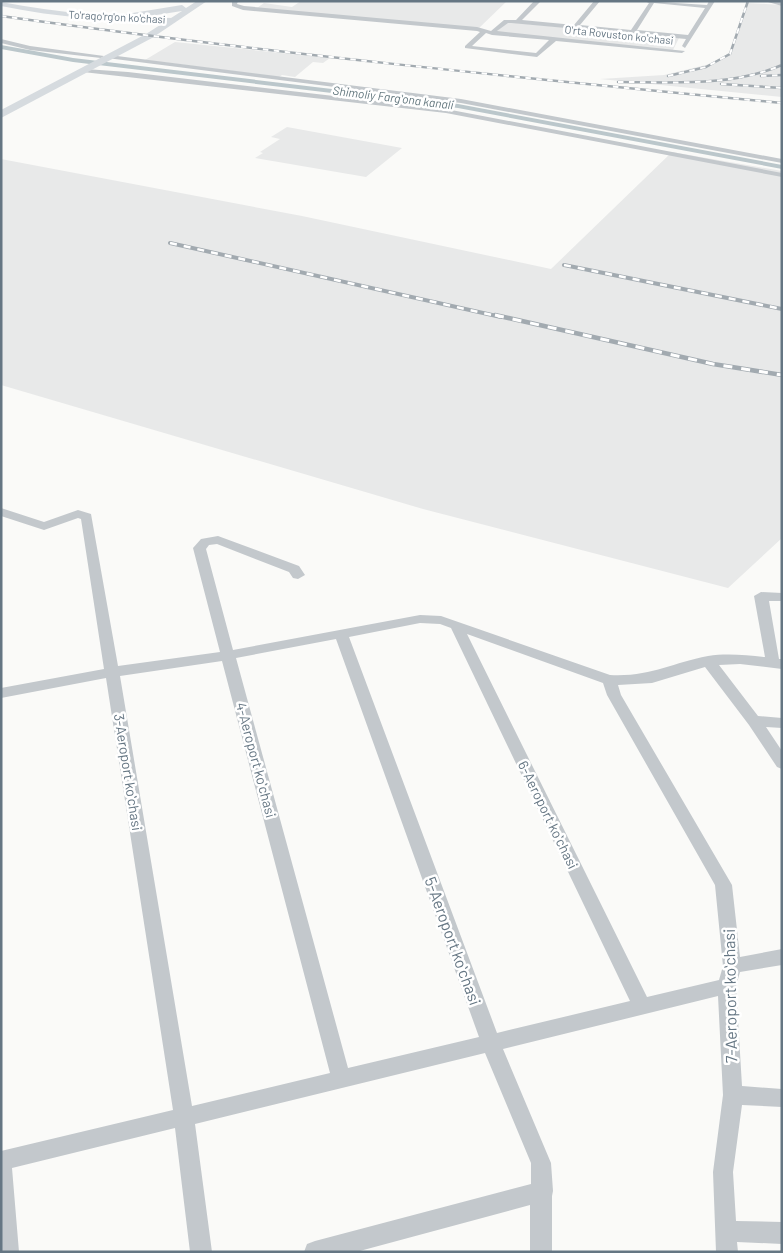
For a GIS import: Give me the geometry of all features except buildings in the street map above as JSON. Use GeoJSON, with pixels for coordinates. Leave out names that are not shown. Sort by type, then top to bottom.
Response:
{"type":"FeatureCollection","features":[{"type":"Feature","properties":{"kind":"highway"},"geometry":{"type":"LineString","coordinates":[[104,57],[150,36],[182,8],[194,1]]}},
{"type":"Feature","properties":{"kind":"highway"},"geometry":{"type":"LineString","coordinates":[[1,115],[83,70],[146,30],[169,20],[202,1]]}},
{"type":"Feature","properties":{"kind":"highway"},"geometry":{"type":"LineString","coordinates":[[111,19],[182,8]]}},
{"type":"Feature","properties":{"kind":"highway"},"geometry":{"type":"LineString","coordinates":[[111,19],[139,23],[146,30]]}},
{"type":"Feature","properties":{"kind":"highway"},"geometry":{"type":"LineString","coordinates":[[1,105],[83,70]]}},
{"type":"Feature","properties":{"kind":"main road","name":"To'raqo'rg'on ko'chasi"},"geometry":{"type":"LineString","coordinates":[[1,4],[31,10],[111,19],[169,20]]}},
{"type":"Feature","properties":{"kind":"street"},"geometry":{"type":"LineString","coordinates":[[235,1],[234,5],[243,8],[484,31]]}},
{"type":"Feature","properties":{"kind":"street","name":"Oʻrta Rovuston koʻchasi"},"geometry":{"type":"LineString","coordinates":[[518,21],[538,1]]}},
{"type":"Feature","properties":{"kind":"street","name":"Oʻrta Rovuston koʻchasi"},"geometry":{"type":"LineString","coordinates":[[575,27],[597,1]]}},
{"type":"Feature","properties":{"kind":"street","name":"Oʻrta Rovuston koʻchasi"},"geometry":{"type":"LineString","coordinates":[[647,1],[710,4]]}},
{"type":"Feature","properties":{"kind":"street"},"geometry":{"type":"LineString","coordinates":[[770,1],[782,4]]}},
{"type":"Feature","properties":{"kind":"street","name":"Oʻrta Rovuston koʻchasi"},"geometry":{"type":"LineString","coordinates":[[633,32],[652,2]]}},
{"type":"Feature","properties":{"kind":"street","name":"Oʻrta Rovuston koʻchasi"},"geometry":{"type":"LineString","coordinates":[[678,59],[689,37],[710,4]]}},
{"type":"Feature","properties":{"kind":"street","name":"Oʻrta Rovuston koʻchasi"},"geometry":{"type":"LineString","coordinates":[[492,33],[507,21],[518,21],[689,37]]}},
{"type":"Feature","properties":{"kind":"street","name":"Oʻrta Rovuston koʻchasi"},"geometry":{"type":"LineString","coordinates":[[554,39],[537,55],[467,47],[484,31],[682,52]]}},
{"type":"Feature","properties":{"kind":"street"},"geometry":{"type":"LineString","coordinates":[[1,41],[38,49],[461,101],[782,161]]}},
{"type":"Feature","properties":{"kind":"street"},"geometry":{"type":"LineString","coordinates":[[83,70],[429,109],[782,176]]}},
{"type":"Feature","properties":{"kind":"street","name":"3-Aeroport koʻchasi"},"geometry":{"type":"LineString","coordinates":[[1,512],[44,526],[78,514],[86,516],[184,1117],[201,1252]]}},
{"type":"Feature","properties":{"kind":"street","name":"4-Aeroport koʻchasi"},"geometry":{"type":"LineString","coordinates":[[298,575],[294,569],[218,540],[211,540],[202,544],[199,548],[341,1079]]}},
{"type":"Feature","properties":{"kind":"street"},"geometry":{"type":"LineString","coordinates":[[1,693],[112,672],[229,655],[420,619],[441,620],[609,680],[628,681],[652,678],[708,661],[740,659],[778,663],[761,596],[782,597]]}},
{"type":"Feature","properties":{"kind":"street","name":"6-Aeroport koʻchasi"},"geometry":{"type":"LineString","coordinates":[[456,625],[640,1005]]}},
{"type":"Feature","properties":{"kind":"street","name":"5-Aeroport koʻchasi"},"geometry":{"type":"LineString","coordinates":[[341,633],[490,1041],[541,1164],[543,1192],[541,1252]]}},
{"type":"Feature","properties":{"kind":"street"},"geometry":{"type":"LineString","coordinates":[[708,661],[754,721],[782,763]]}},
{"type":"Feature","properties":{"kind":"street","name":"7-Aeroport koʻchasi"},"geometry":{"type":"LineString","coordinates":[[609,680],[614,695],[723,886],[732,966],[727,986],[732,1095],[723,1172],[727,1242]]}},
{"type":"Feature","properties":{"kind":"street"},"geometry":{"type":"LineString","coordinates":[[754,721],[782,723]]}},
{"type":"Feature","properties":{"kind":"street"},"geometry":{"type":"LineString","coordinates":[[732,966],[782,957]]}},
{"type":"Feature","properties":{"kind":"street"},"geometry":{"type":"LineString","coordinates":[[1,1161],[490,1041],[727,986]]}},
{"type":"Feature","properties":{"kind":"street"},"geometry":{"type":"LineString","coordinates":[[732,1095],[782,1098]]}},
{"type":"Feature","properties":{"kind":"street"},"geometry":{"type":"LineString","coordinates":[[1,1165],[8,1252]]}},
{"type":"Feature","properties":{"kind":"street"},"geometry":{"type":"LineString","coordinates":[[316,1252],[543,1192]]}},
{"type":"Feature","properties":{"kind":"street"},"geometry":{"type":"LineString","coordinates":[[727,1242],[782,1233]]}},
{"type":"Feature","properties":{"kind":"shaded area"},"geometry":{"type":"Polygon","coordinates":[[[301,1],[507,1],[478,29],[257,8],[264,3],[292,7],[301,1]]]}},
{"type":"Feature","properties":{"kind":"shaded area"},"geometry":{"type":"Polygon","coordinates":[[[747,3],[782,5],[782,97],[600,79],[664,75],[714,63],[730,52],[747,3]]]}},
{"type":"Feature","properties":{"kind":"shaded area"},"geometry":{"type":"Polygon","coordinates":[[[506,22],[679,38],[673,50],[495,33],[506,22]]]}},
{"type":"Feature","properties":{"kind":"shaded area"},"geometry":{"type":"Polygon","coordinates":[[[175,42],[330,58],[323,63],[313,62],[295,77],[282,75],[279,77],[145,60],[175,42]]]}},
{"type":"Feature","properties":{"kind":"shaded area"},"geometry":{"type":"Polygon","coordinates":[[[287,127],[402,148],[366,177],[255,158],[263,153],[260,152],[280,139],[271,137],[287,127]]]}},
{"type":"Feature","properties":{"kind":"shaded area"},"geometry":{"type":"Polygon","coordinates":[[[672,152],[782,171],[782,538],[728,588],[423,509],[1,385],[1,159],[302,216],[551,269],[672,152]]]}},
{"type":"Feature","properties":{"kind":"waterway","name":"Shimoliy Fargʻona kanali"},"geometry":{"type":"LineString","coordinates":[[1,47],[73,60],[458,106],[782,167]]}},
{"type":"Feature","properties":{"kind":"railway"},"geometry":{"type":"LineString","coordinates":[[668,76],[706,67],[730,54],[748,1]]}},
{"type":"Feature","properties":{"kind":"railway"},"geometry":{"type":"LineString","coordinates":[[1,16],[293,53],[782,103]]}},
{"type":"Feature","properties":{"kind":"railway"},"geometry":{"type":"LineString","coordinates":[[618,82],[702,82],[722,80],[743,77],[782,65]]}},
{"type":"Feature","properties":{"kind":"railway"},"geometry":{"type":"LineString","coordinates":[[761,76],[782,75]]}},
{"type":"Feature","properties":{"kind":"railway"},"geometry":{"type":"LineString","coordinates":[[721,84],[782,88]]}},
{"type":"Feature","properties":{"kind":"railway"},"geometry":{"type":"LineString","coordinates":[[170,243],[501,317]]}},
{"type":"Feature","properties":{"kind":"railway"},"geometry":{"type":"LineString","coordinates":[[564,265],[782,309]]}},
{"type":"Feature","properties":{"kind":"railway"},"geometry":{"type":"LineString","coordinates":[[495,315],[713,364],[782,375]]}}]}
